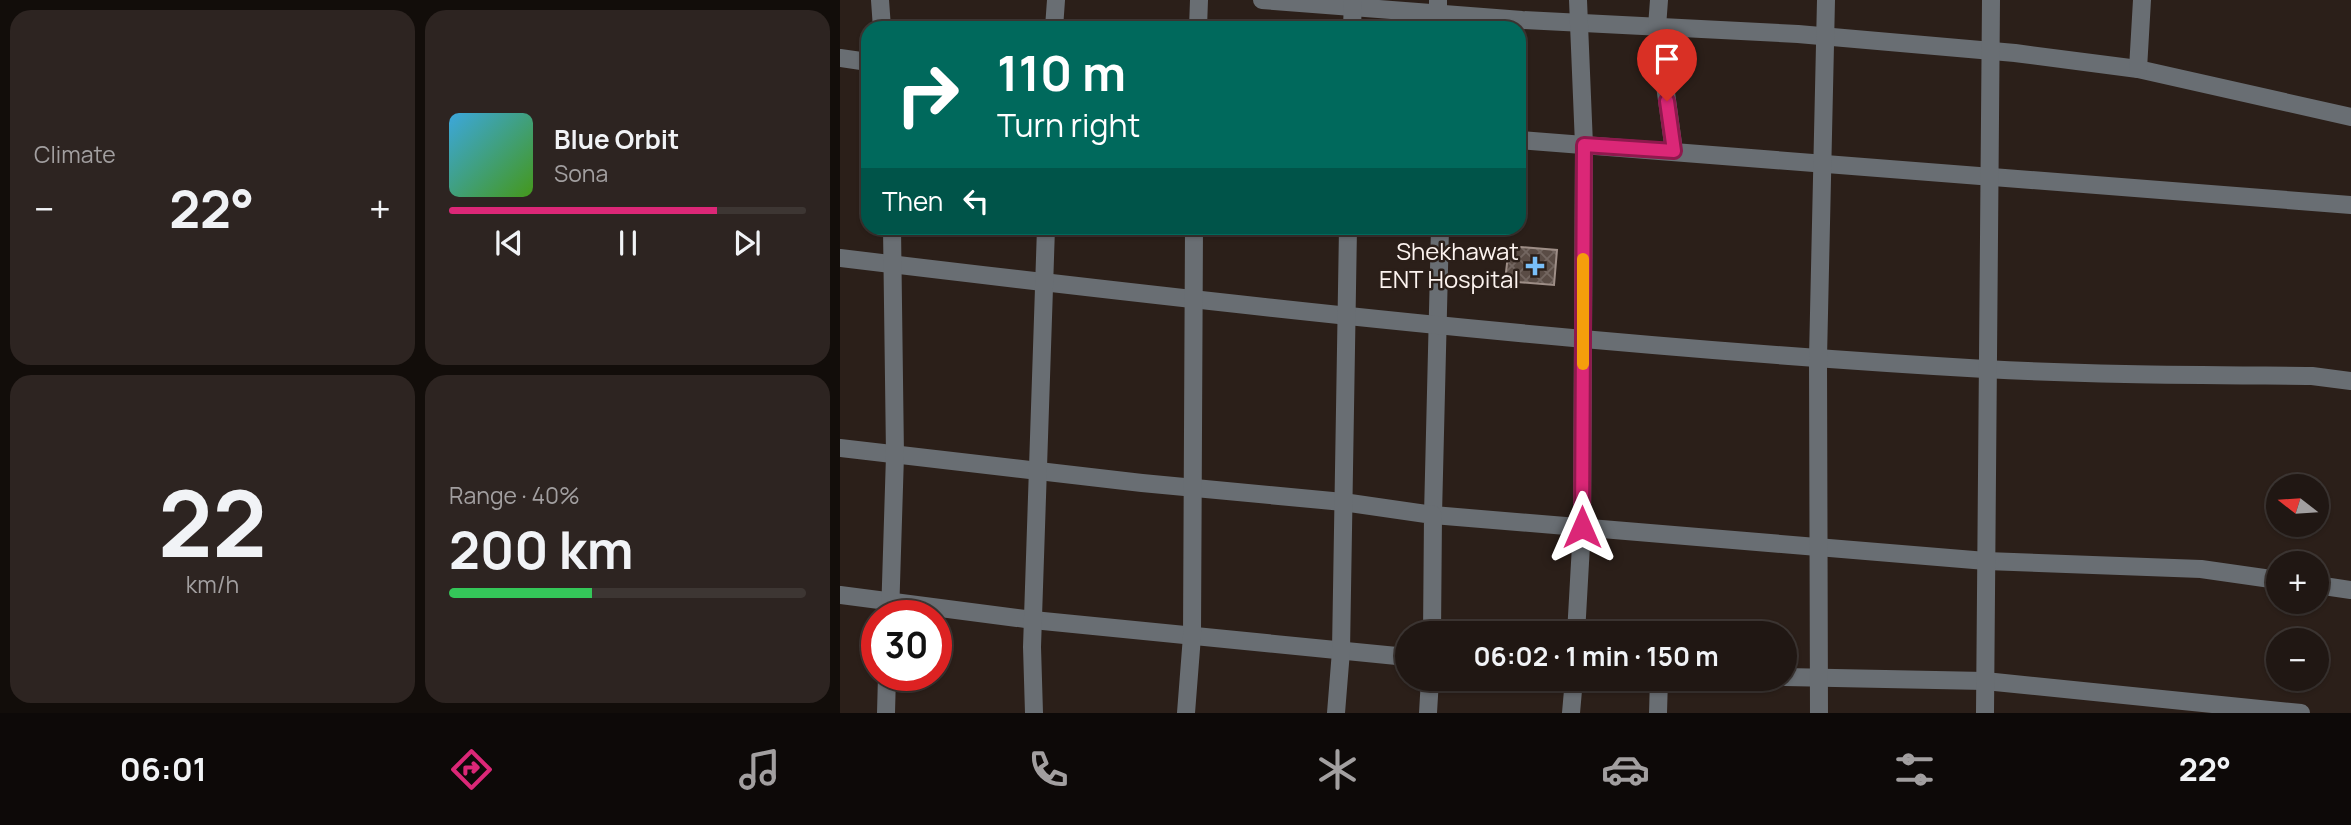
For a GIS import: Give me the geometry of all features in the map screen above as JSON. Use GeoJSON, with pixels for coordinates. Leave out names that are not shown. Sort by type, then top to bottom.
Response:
{"type":"FeatureCollection","features":[{"type":"Feature","properties":{"kind":"street"},"geometry":{"type":"LineString","coordinates":[[880,0],[882,21]]}},
{"type":"Feature","properties":{"kind":"street"},"geometry":{"type":"LineString","coordinates":[[1054,21],[1056,0]]}},
{"type":"Feature","properties":{"kind":"street"},"geometry":{"type":"LineString","coordinates":[[1198,21],[1199,0]]}},
{"type":"Feature","properties":{"kind":"street"},"geometry":{"type":"LineString","coordinates":[[1262,0],[1353,3],[1438,14],[1576,23],[1825,36],[1991,51],[2138,69],[2351,117]]}},
{"type":"Feature","properties":{"kind":"street"},"geometry":{"type":"LineString","coordinates":[[1577,621],[1582,527],[1584,145],[1576,23],[1578,0]]}},
{"type":"Feature","properties":{"kind":"street"},"geometry":{"type":"LineString","coordinates":[[1659,0],[1657,27],[1674,151]]}},
{"type":"Feature","properties":{"kind":"street"},"geometry":{"type":"LineString","coordinates":[[1819,713],[1818,358],[1825,0]]}},
{"type":"Feature","properties":{"kind":"street"},"geometry":{"type":"LineString","coordinates":[[1985,713],[1991,0]]}},
{"type":"Feature","properties":{"kind":"street"},"geometry":{"type":"LineString","coordinates":[[2138,69],[2142,0]]}},
{"type":"Feature","properties":{"kind":"street"},"geometry":{"type":"LineString","coordinates":[[1352,21],[1353,3]]}},
{"type":"Feature","properties":{"kind":"street"},"geometry":{"type":"LineString","coordinates":[[840,58],[861,61]]}},
{"type":"Feature","properties":{"kind":"street"},"geometry":{"type":"LineString","coordinates":[[1526,141],[1822,165],[2168,188],[2351,205]]}},
{"type":"Feature","properties":{"kind":"street"},"geometry":{"type":"LineString","coordinates":[[890,600],[895,455],[892,235]]}},
{"type":"Feature","properties":{"kind":"street"},"geometry":{"type":"LineString","coordinates":[[1034,713],[1033,620],[1046,235]]}},
{"type":"Feature","properties":{"kind":"street"},"geometry":{"type":"LineString","coordinates":[[1186,713],[1192,636],[1194,235]]}},
{"type":"Feature","properties":{"kind":"street"},"geometry":{"type":"LineString","coordinates":[[1336,713],[1341,651],[1348,235]]}},
{"type":"Feature","properties":{"kind":"street"},"geometry":{"type":"LineString","coordinates":[[1432,621],[1440,235]]}},
{"type":"Feature","properties":{"kind":"street"},"geometry":{"type":"LineString","coordinates":[[840,258],[1346,318],[1583,339],[1988,369],[2312,376],[2351,381]]}},
{"type":"Feature","properties":{"kind":"street"},"geometry":{"type":"LineString","coordinates":[[840,448],[1039,472],[1343,502],[1433,515],[1986,561],[2201,569],[2266,578]]}},
{"type":"Feature","properties":{"kind":"street"},"geometry":{"type":"LineString","coordinates":[[2329,587],[2351,590]]}},
{"type":"Feature","properties":{"kind":"street"},"geometry":{"type":"LineString","coordinates":[[840,595],[861,601]]}},
{"type":"Feature","properties":{"kind":"street"},"geometry":{"type":"LineString","coordinates":[[952,614],[1395,656]]}},
{"type":"Feature","properties":{"kind":"street"},"geometry":{"type":"LineString","coordinates":[[1797,677],[1985,681],[2139,705],[2301,713]]}},
{"type":"Feature","properties":{"kind":"street"},"geometry":{"type":"LineString","coordinates":[[886,713],[887,691]]}},
{"type":"Feature","properties":{"kind":"street"},"geometry":{"type":"LineString","coordinates":[[1428,713],[1429,691]]}},
{"type":"Feature","properties":{"kind":"street"},"geometry":{"type":"LineString","coordinates":[[1571,713],[1573,691]]}},
{"type":"Feature","properties":{"kind":"street"},"geometry":{"type":"LineString","coordinates":[[1658,713],[1659,691]]}},
{"type":"Feature","properties":{"kind":"building"},"geometry":{"type":"Polygon","coordinates":[[[1509,246],[1557,250],[1554,285],[1505,281],[1509,246]]]}},
{"type":"Feature","properties":{"kind":"slow traffic"},"geometry":{"type":"LineString","coordinates":[[1583,259],[1583,364]]}},
{"type":"Feature","properties":{"kind":"place","name":"Shekhawat ENT Hospital"},"geometry":{"type":"Point","coordinates":[1535,266]}},
{"type":"Feature","properties":{"kind":"route"},"geometry":{"type":"LineString","coordinates":[[1582,527],[1584,145],[1674,151],[1667,101]]}}]}
